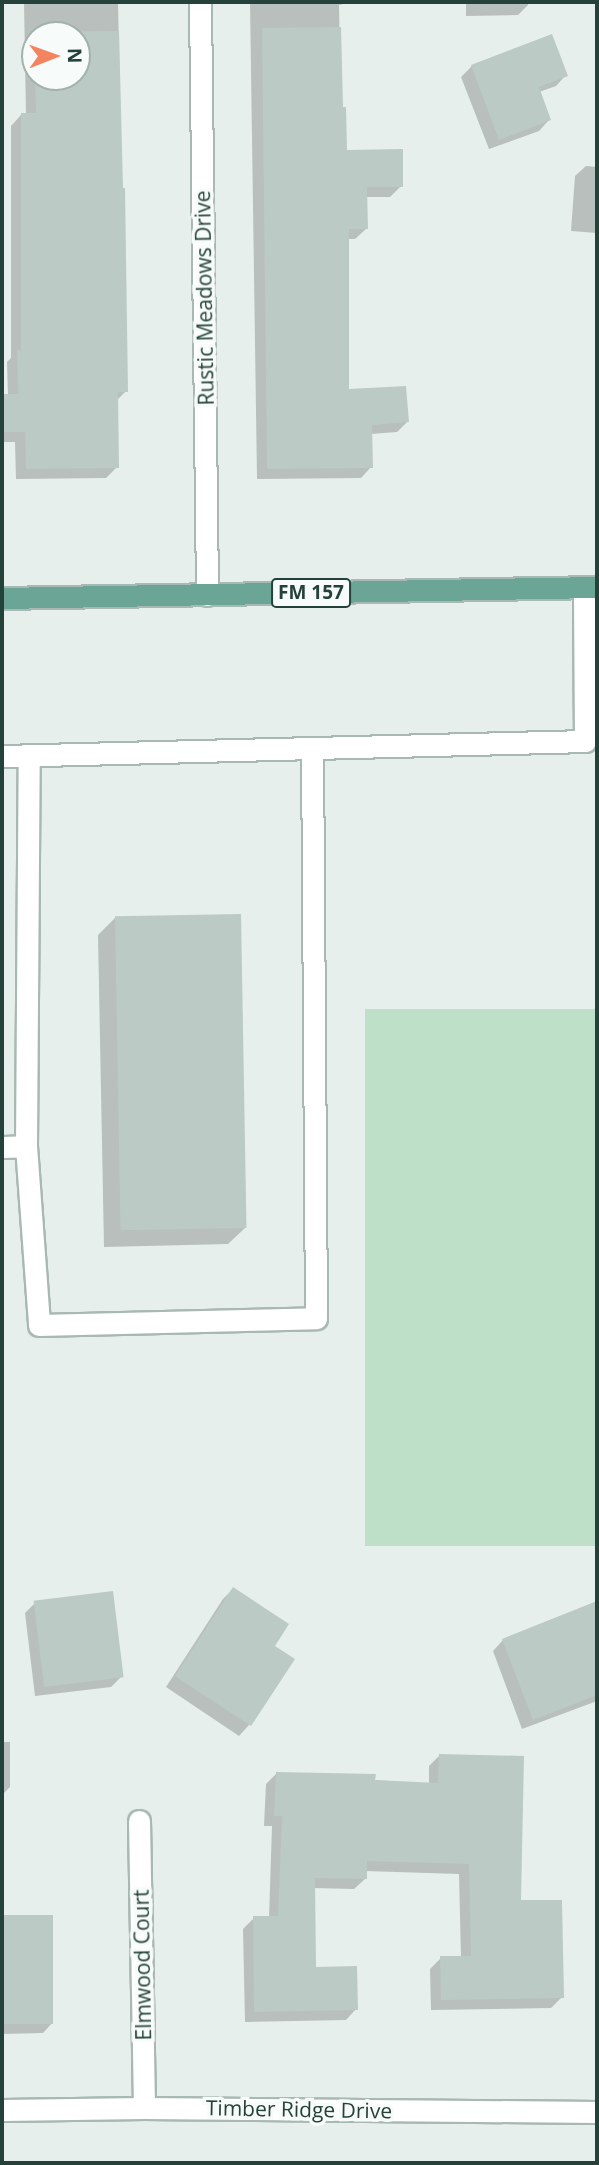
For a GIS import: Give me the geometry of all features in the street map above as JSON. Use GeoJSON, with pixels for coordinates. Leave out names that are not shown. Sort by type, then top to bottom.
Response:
{"type":"FeatureCollection","features":[{"type":"Feature","properties":{"kind":"main road","name":"FM 157"},"geometry":{"type":"LineString","coordinates":[[2,598],[591,587]]}},
{"type":"Feature","properties":{"kind":"street","name":"Rustic Meadows Drive"},"geometry":{"type":"LineString","coordinates":[[200,2],[207,595]]}},
{"type":"Feature","properties":{"kind":"street"},"geometry":{"type":"LineString","coordinates":[[2,757],[585,741],[591,587]]}},
{"type":"Feature","properties":{"kind":"street"},"geometry":{"type":"LineString","coordinates":[[29,756],[26,1146],[39,1325],[316,1318],[312,748]]}},
{"type":"Feature","properties":{"kind":"street"},"geometry":{"type":"LineString","coordinates":[[2,1147],[26,1146]]}},
{"type":"Feature","properties":{"kind":"street","name":"Elmwood Court"},"geometry":{"type":"LineString","coordinates":[[139,1821],[144,2108]]}},
{"type":"Feature","properties":{"kind":"street","name":"Timber Ridge Drive"},"geometry":{"type":"LineString","coordinates":[[2,2110],[144,2108],[597,2112]]}},
{"type":"Feature","properties":{"kind":"green space"},"geometry":{"type":"Polygon","coordinates":[[[365,1009],[597,1009],[597,1546],[365,1546],[365,1009]]]}},
{"type":"Feature","properties":{"kind":"building"},"geometry":{"type":"Polygon","coordinates":[[[341,27],[347,150],[403,149],[403,187],[367,187],[368,229],[349,229],[349,389],[406,386],[409,422],[372,425],[373,468],[267,469],[262,28],[341,27]]]}},
{"type":"Feature","properties":{"kind":"building"},"geometry":{"type":"Polygon","coordinates":[[[91,31],[119,31],[128,392],[118,392],[119,468],[26,469],[25,432],[2,432],[2,394],[18,394],[17,350],[21,350],[21,113],[36,113],[35,91],[91,91],[91,31]]]}},
{"type":"Feature","properties":{"kind":"building"},"geometry":{"type":"Polygon","coordinates":[[[552,34],[568,76],[539,87],[551,120],[499,140],[471,65],[552,34]]]}},
{"type":"Feature","properties":{"kind":"building"},"geometry":{"type":"Polygon","coordinates":[[[241,914],[246,1228],[120,1230],[115,916],[241,914]]]}},
{"type":"Feature","properties":{"kind":"building"},"geometry":{"type":"Polygon","coordinates":[[[233,1587],[289,1624],[275,1646],[295,1659],[251,1726],[175,1676],[233,1587]]]}},
{"type":"Feature","properties":{"kind":"building"},"geometry":{"type":"Polygon","coordinates":[[[113,1591],[124,1677],[44,1687],[34,1601],[113,1591]]]}},
{"type":"Feature","properties":{"kind":"building"},"geometry":{"type":"Polygon","coordinates":[[[597,1601],[597,1695],[533,1720],[502,1639],[597,1601]]]}},
{"type":"Feature","properties":{"kind":"building"},"geometry":{"type":"Polygon","coordinates":[[[439,1754],[524,1756],[521,1900],[562,1900],[564,1998],[441,2000],[440,1956],[471,1956],[469,1864],[367,1861],[367,1879],[315,1878],[316,1967],[357,1966],[358,2010],[254,2012],[253,1916],[278,1916],[282,1816],[274,1816],[276,1772],[376,1774],[375,1780],[438,1783],[439,1754]]]}},
{"type":"Feature","properties":{"kind":"building"},"geometry":{"type":"Polygon","coordinates":[[[2,1915],[53,1915],[53,2024],[2,2024],[2,1915]]]}}]}
